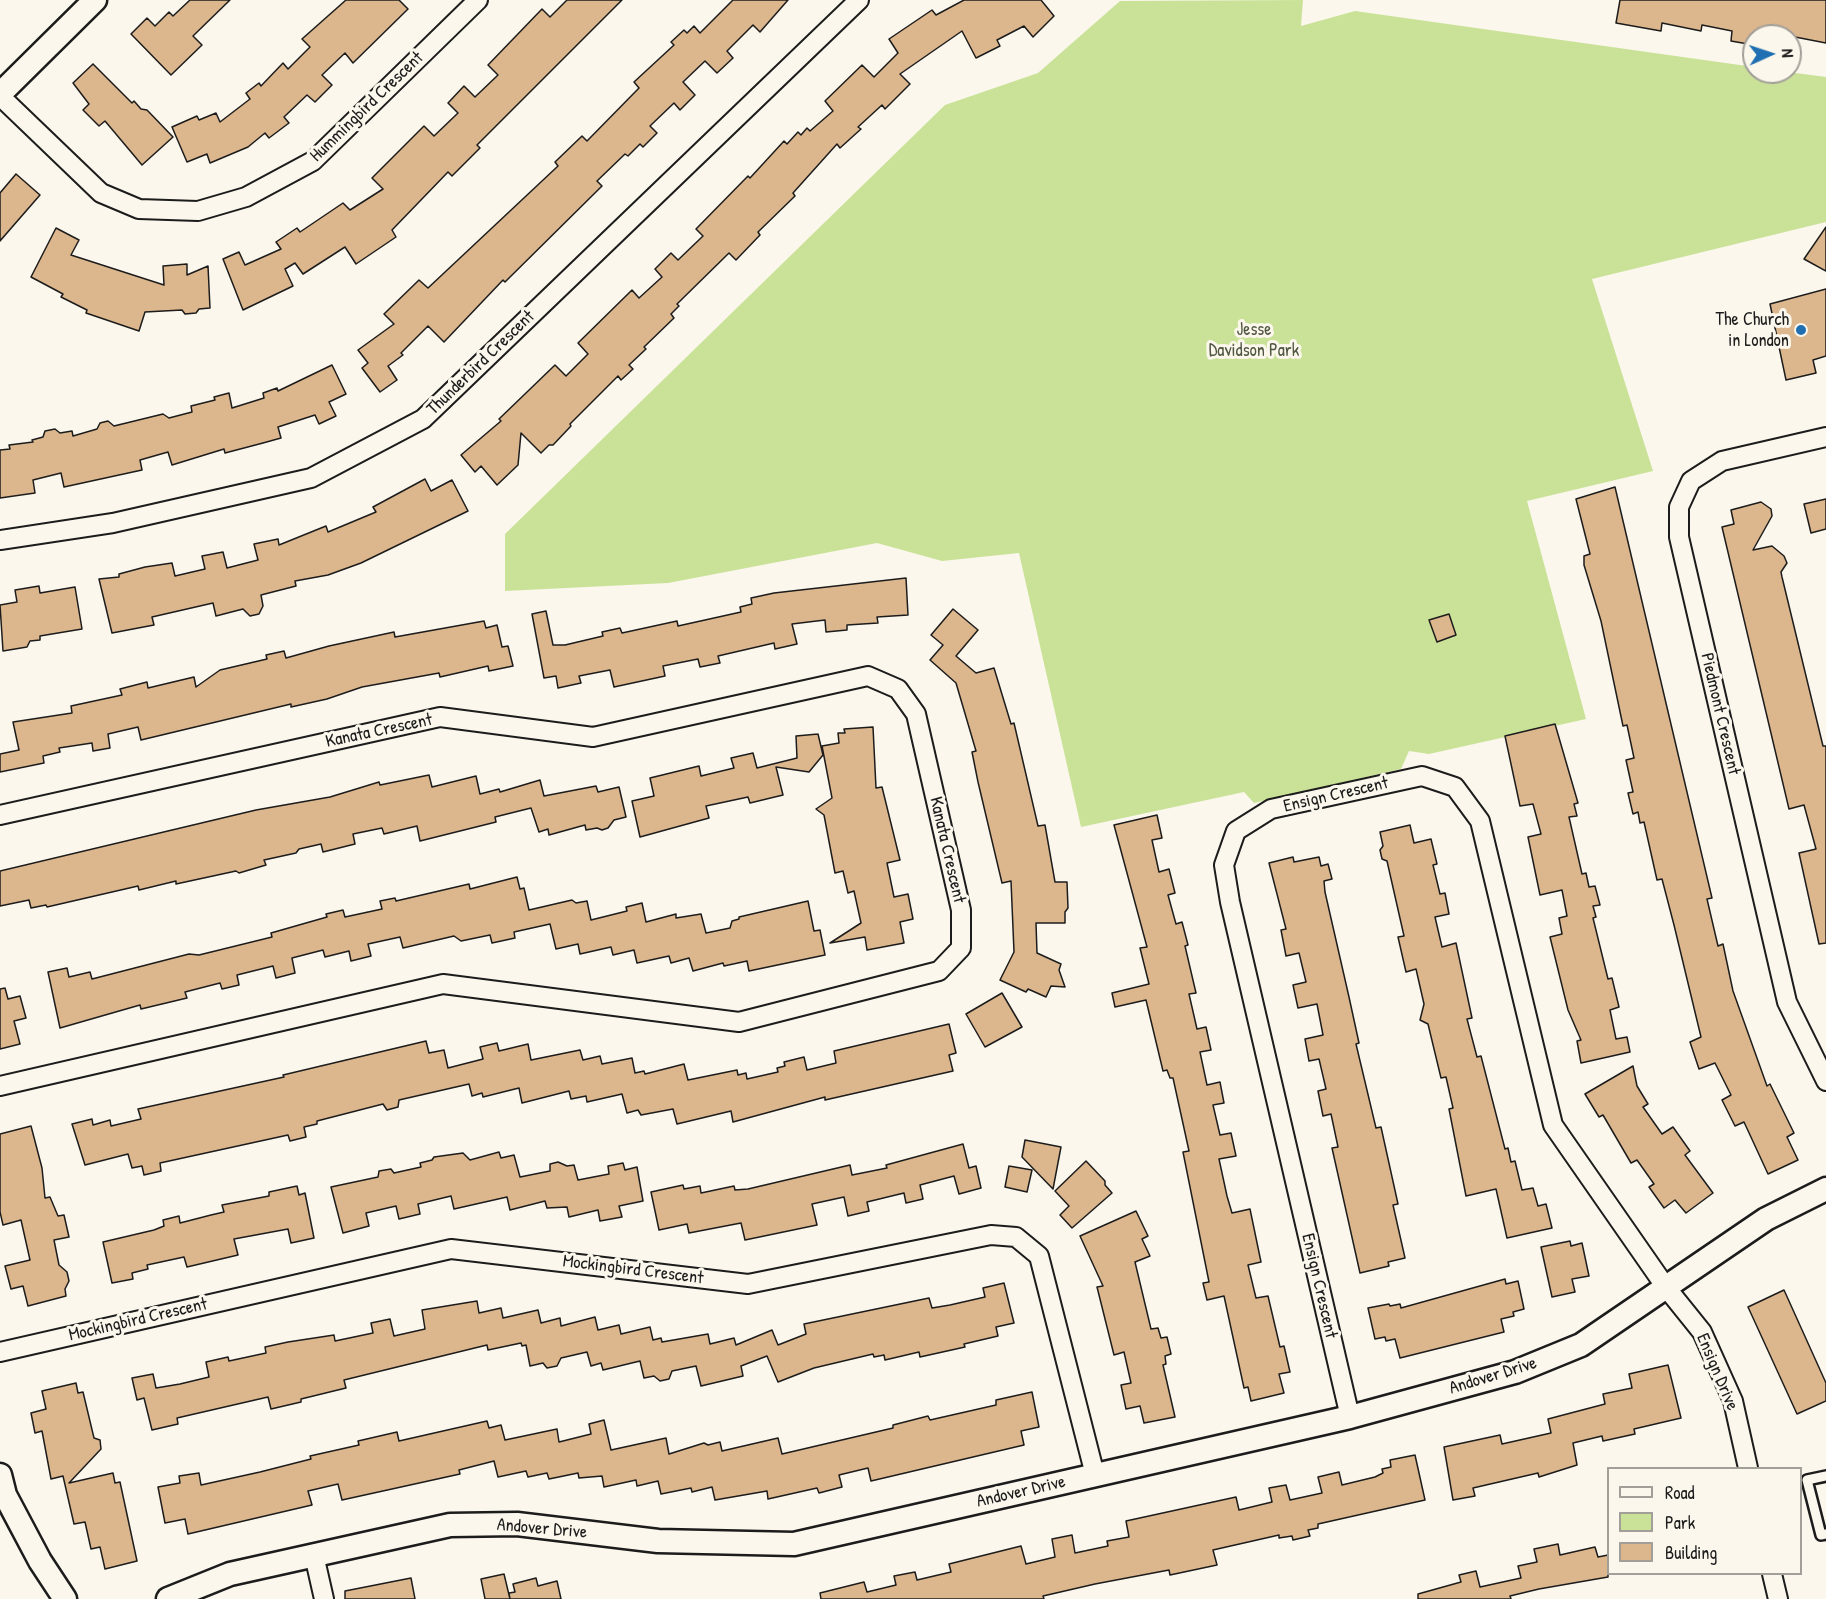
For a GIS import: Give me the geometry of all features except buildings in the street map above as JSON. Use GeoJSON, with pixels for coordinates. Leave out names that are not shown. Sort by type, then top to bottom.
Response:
{"type":"FeatureCollection","features":[{"type":"Feature","properties":{"kind":"street"},"geometry":{"type":"LineString","coordinates":[[0,95],[95,0]]}},
{"type":"Feature","properties":{"kind":"street","name":"Hummingbird Crescent"},"geometry":{"type":"LineString","coordinates":[[0,95],[101,193],[139,209],[198,211],[246,197],[313,161],[478,0]]}},
{"type":"Feature","properties":{"kind":"street","name":"Thunderbird Crescent"},"geometry":{"type":"LineString","coordinates":[[0,540],[113,523],[311,478],[423,419],[859,0]]}},
{"type":"Feature","properties":{"kind":"street","name":"Piedmont Crescent"},"geometry":{"type":"LineString","coordinates":[[1826,437],[1722,461],[1691,481],[1679,507],[1679,537],[1787,1002],[1826,1081]]}},
{"type":"Feature","properties":{"kind":"street","name":"Kanata Crescent"},"geometry":{"type":"LineString","coordinates":[[0,815],[440,717],[593,737],[868,676],[898,689],[916,714],[961,910],[961,948],[939,971],[739,1022],[443,984],[0,1086]]}},
{"type":"Feature","properties":{"kind":"street","name":"Ensign Crescent"},"geometry":{"type":"LineString","coordinates":[[1350,1417],[1232,914],[1224,865],[1236,831],[1271,809],[1422,776],[1455,787],[1480,821],[1553,1125],[1665,1286]]}},
{"type":"Feature","properties":{"kind":"street","name":"Andover Drive"},"geometry":{"type":"LineString","coordinates":[[168,1599],[230,1574],[450,1525],[517,1524],[658,1541],[754,1545],[795,1544],[1350,1417],[1515,1372],[1581,1345],[1766,1219],[1826,1189]]}},
{"type":"Feature","properties":{"kind":"street","name":"Mockingbird Crescent"},"geometry":{"type":"LineString","coordinates":[[0,1352],[451,1249],[748,1284],[991,1235],[1016,1237],[1039,1256],[1095,1475]]}},
{"type":"Feature","properties":{"kind":"street","name":"Ensign Drive"},"geometry":{"type":"LineString","coordinates":[[1665,1286],[1702,1332],[1732,1401],[1748,1467]]}},
{"type":"Feature","properties":{"kind":"street"},"geometry":{"type":"LineString","coordinates":[[0,1475],[5,1495],[40,1562],[65,1599]]}},
{"type":"Feature","properties":{"kind":"street"},"geometry":{"type":"LineString","coordinates":[[314,1555],[324,1599]]}},
{"type":"Feature","properties":{"kind":"street"},"geometry":{"type":"LineString","coordinates":[[1772,1575],[1778,1599]]}},
{"type":"Feature","properties":{"kind":"lane"},"geometry":{"type":"LineString","coordinates":[[1826,1476],[1807,1480],[1821,1535],[1826,1534]]}},
{"type":"Feature","properties":{"kind":"green space","name":"Jesse Davidson Park"},"geometry":{"type":"Polygon","coordinates":[[[1303,0],[1301,26],[1355,11],[1742,65],[1742,84],[1802,84],[1802,74],[1826,77],[1826,222],[1592,279],[1653,471],[1527,501],[1586,719],[1429,754],[1409,751],[1401,769],[1254,803],[1244,792],[1081,827],[1019,553],[942,561],[877,543],[668,583],[505,591],[505,534],[945,105],[1038,73],[1120,1],[1303,0]]]}},
{"type":"Feature","properties":{"kind":"place","name":"The Church in London"},"geometry":{"type":"Point","coordinates":[1801,330]}}]}
